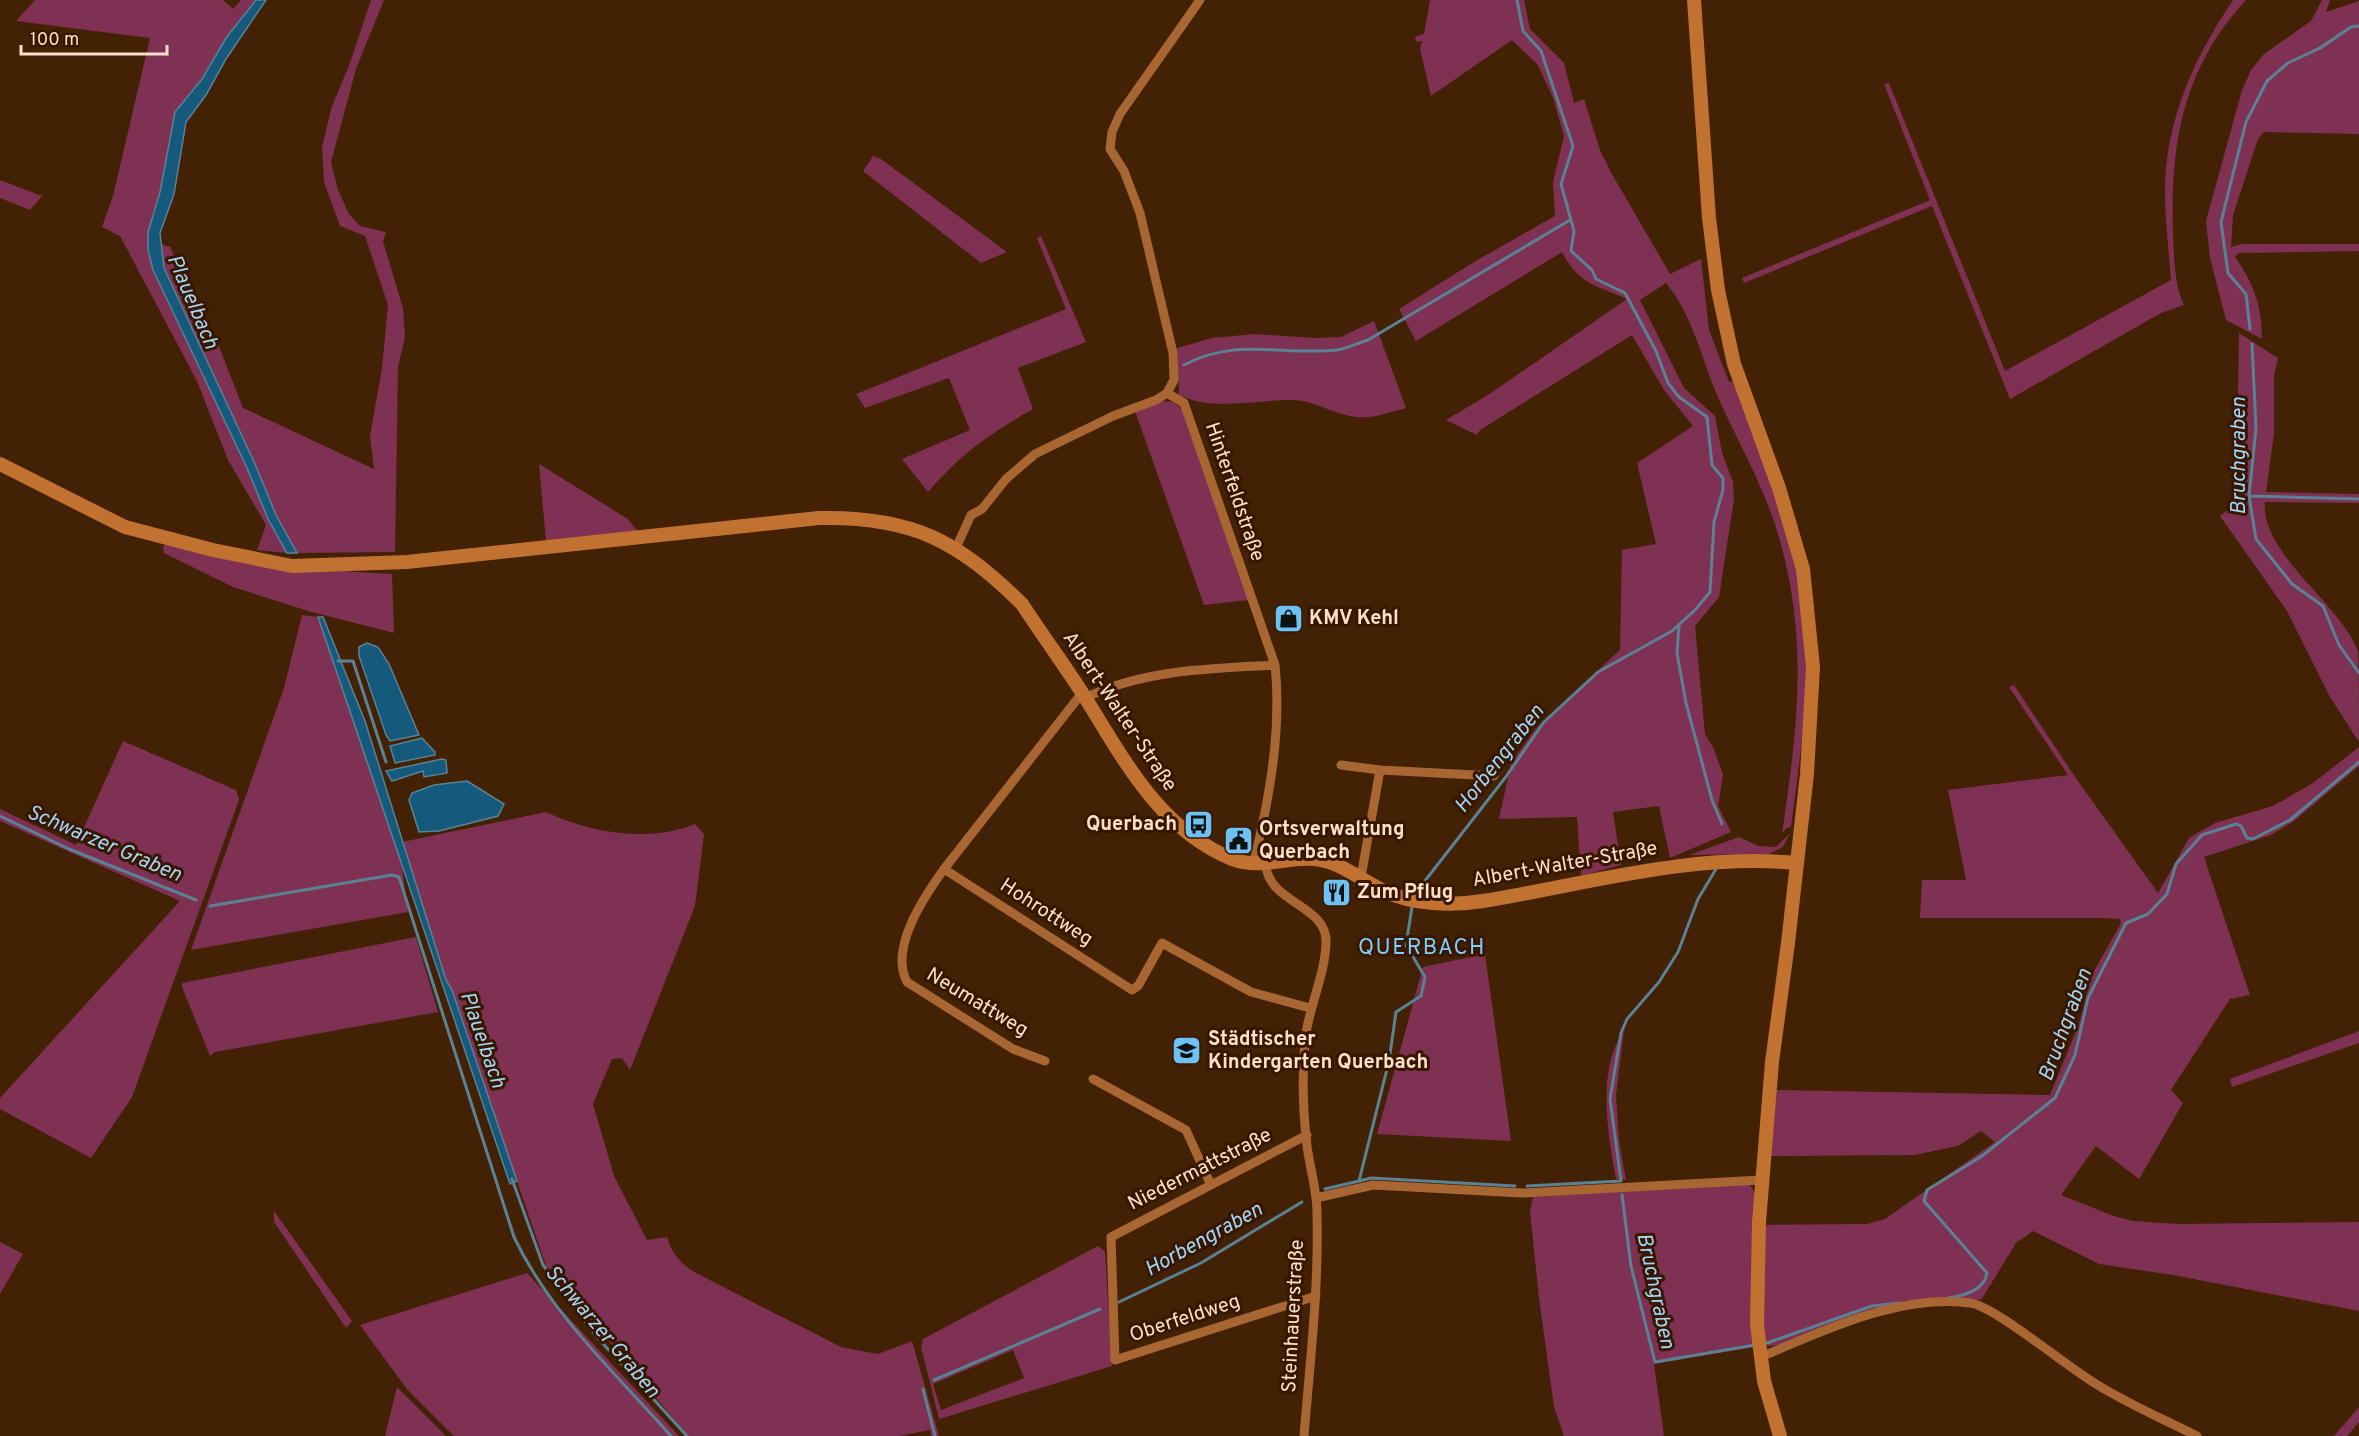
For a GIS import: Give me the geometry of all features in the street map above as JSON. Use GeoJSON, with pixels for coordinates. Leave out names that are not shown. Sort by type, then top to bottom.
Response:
{"type":"FeatureCollection","features":[{"type":"Feature","properties":{"kind":"street"},"geometry":{"type":"LineString","coordinates":[[956,549],[972,515],[982,509],[1006,479],[1035,454],[1113,416],[1156,400],[1167,393],[1174,380],[1173,353],[1140,213],[1124,171],[1110,149],[1112,132],[1120,114],[1200,0]]}},
{"type":"Feature","properties":{"kind":"street"},"geometry":{"type":"LineString","coordinates":[[1694,0],[1709,218],[1718,290],[1734,364],[1803,569],[1813,667],[1812,715],[1797,863],[1772,1062],[1761,1180],[1756,1299],[1764,1381],[1780,1436]]}},
{"type":"Feature","properties":{"kind":"street","name":"Hinterfeldstraße"},"geometry":{"type":"LineString","coordinates":[[1167,393],[1184,403],[1275,665],[1277,689],[1272,765],[1259,865]]}},
{"type":"Feature","properties":{"kind":"street","name":"Albert-Walter-Straße"},"geometry":{"type":"LineString","coordinates":[[0,464],[125,527],[213,550],[292,566],[407,562],[828,518],[893,522],[956,549],[997,579],[1022,604],[1144,791],[1163,812],[1232,858],[1259,865],[1289,860],[1330,862],[1385,892],[1407,899],[1442,904],[1481,901],[1690,864],[1797,863]]}},
{"type":"Feature","properties":{"kind":"street"},"geometry":{"type":"LineString","coordinates":[[944,869],[1083,696],[1139,678],[1179,671],[1275,665]]}},
{"type":"Feature","properties":{"kind":"street"},"geometry":{"type":"LineString","coordinates":[[1341,765],[1380,770],[1494,776]]}},
{"type":"Feature","properties":{"kind":"street"},"geometry":{"type":"LineString","coordinates":[[1361,878],[1380,770]]}},
{"type":"Feature","properties":{"kind":"street","name":"Steinhauerstraße"},"geometry":{"type":"LineString","coordinates":[[1259,865],[1276,889],[1321,923],[1327,942],[1310,1008],[1304,1071],[1307,1135],[1316,1198],[1316,1296],[1304,1436]]}},
{"type":"Feature","properties":{"kind":"street","name":"Hohrottweg"},"geometry":{"type":"LineString","coordinates":[[944,869],[1132,990],[1138,986],[1162,943],[1251,992],[1310,1008]]}},
{"type":"Feature","properties":{"kind":"street","name":"Neumattweg"},"geometry":{"type":"LineString","coordinates":[[944,869],[918,906],[901,958],[907,982],[1013,1049],[1045,1061]]}},
{"type":"Feature","properties":{"kind":"street"},"geometry":{"type":"LineString","coordinates":[[1093,1079],[1186,1130],[1210,1183]]}},
{"type":"Feature","properties":{"kind":"street","name":"Niedermattstraße"},"geometry":{"type":"LineString","coordinates":[[1111,1237],[1210,1183],[1307,1135]]}},
{"type":"Feature","properties":{"kind":"street"},"geometry":{"type":"LineString","coordinates":[[1316,1198],[1373,1185],[1522,1193],[1761,1180]]}},
{"type":"Feature","properties":{"kind":"street","name":"Oberfeldweg"},"geometry":{"type":"LineString","coordinates":[[1111,1237],[1115,1360],[1316,1296]]}},
{"type":"Feature","properties":{"kind":"street"},"geometry":{"type":"LineString","coordinates":[[1761,1357],[1874,1312],[1942,1302],[1972,1303],[1995,1314],[2096,1385],[2197,1436]]}},
{"type":"Feature","properties":{"kind":"shaded area"},"geometry":{"type":"Polygon","coordinates":[[[35,0],[223,0],[233,9],[241,0],[256,0],[226,38],[193,92],[148,232],[153,271],[247,468],[268,519],[287,553],[257,550],[266,525],[228,460],[197,381],[120,236],[102,227],[113,196],[150,38],[16,21],[35,0]]]}},
{"type":"Feature","properties":{"kind":"shaded area"},"geometry":{"type":"Polygon","coordinates":[[[371,0],[384,0],[356,69],[331,162],[338,190],[349,214],[360,226],[386,232],[383,241],[403,308],[405,337],[398,367],[395,552],[297,553],[276,515],[255,464],[164,268],[161,244],[170,247],[218,344],[243,408],[374,469],[370,436],[382,368],[388,305],[365,236],[340,226],[324,182],[322,147],[332,106],[350,63],[371,0]]]}},
{"type":"Feature","properties":{"kind":"shaded area"},"geometry":{"type":"Polygon","coordinates":[[[1430,0],[1524,0],[1530,29],[1564,63],[1574,103],[1584,99],[1600,150],[1670,274],[1701,259],[1709,330],[1729,382],[1735,381],[1780,505],[1799,581],[1806,642],[1805,704],[1791,827],[1786,828],[1782,834],[1796,723],[1798,688],[1795,616],[1789,579],[1767,502],[1723,409],[1689,321],[1666,283],[1640,300],[1684,388],[1715,416],[1722,453],[1733,482],[1734,499],[1719,597],[1695,626],[1705,734],[1714,749],[1723,775],[1718,806],[1731,832],[1670,858],[1659,806],[1613,812],[1621,865],[1581,876],[1577,817],[1499,819],[1511,763],[1537,727],[1620,650],[1622,550],[1656,544],[1637,463],[1693,426],[1664,390],[1632,335],[1480,430],[1477,435],[1446,420],[1488,395],[1627,299],[1597,287],[1582,278],[1568,263],[1562,252],[1416,341],[1399,309],[1474,262],[1555,216],[1553,182],[1564,136],[1553,98],[1538,65],[1512,40],[1431,96],[1420,49],[1422,41],[1416,42],[1415,37],[1424,34],[1430,0]]]}},
{"type":"Feature","properties":{"kind":"shaded area"},"geometry":{"type":"Polygon","coordinates":[[[2233,0],[2246,0],[2208,52],[2194,80],[2178,138],[2174,168],[2173,233],[2176,279],[2184,305],[2161,313],[2010,399],[1932,206],[1744,283],[1742,278],[1930,200],[1884,84],[1889,83],[2005,371],[2171,280],[2165,192],[2170,140],[2184,91],[2194,68],[2233,0]]]}},
{"type":"Feature","properties":{"kind":"shaded area"},"geometry":{"type":"Polygon","coordinates":[[[2322,0],[2330,0],[2326,12],[2359,1],[2359,134],[2264,132],[2258,139],[2233,215],[2231,247],[2242,244],[2359,244],[2359,251],[2238,253],[2235,257],[2256,296],[2262,339],[2226,320],[2210,258],[2206,221],[2242,90],[2251,70],[2264,54],[2311,21],[2322,0]]]}},
{"type":"Feature","properties":{"kind":"shaded area"},"geometry":{"type":"Polygon","coordinates":[[[873,156],[881,159],[1007,252],[981,263],[863,171],[873,156]]]}},
{"type":"Feature","properties":{"kind":"shaded area"},"geometry":{"type":"Polygon","coordinates":[[[0,180],[42,196],[30,210],[0,198],[0,180]]]}},
{"type":"Feature","properties":{"kind":"shaded area"},"geometry":{"type":"Polygon","coordinates":[[[1041,236],[1086,342],[1018,368],[1033,409],[976,446],[952,466],[928,492],[902,459],[970,430],[949,378],[865,408],[856,394],[1066,309],[1037,238],[1041,236]]]}},
{"type":"Feature","properties":{"kind":"shaded area"},"geometry":{"type":"Polygon","coordinates":[[[1374,321],[1406,408],[1375,416],[1356,417],[1294,400],[1221,404],[1192,400],[1179,395],[1177,348],[1212,338],[1255,334],[1315,338],[1341,337],[1374,321]]]}},
{"type":"Feature","properties":{"kind":"shaded area"},"geometry":{"type":"Polygon","coordinates":[[[2239,333],[2278,358],[2274,376],[2274,434],[2266,492],[2359,494],[2359,503],[2265,502],[2267,521],[2275,540],[2287,559],[2349,633],[2358,651],[2359,742],[2330,697],[2287,611],[2220,516],[2232,507],[2237,464],[2239,333]]]}},
{"type":"Feature","properties":{"kind":"shaded area"},"geometry":{"type":"Polygon","coordinates":[[[1162,401],[1173,402],[1182,409],[1249,600],[1204,605],[1135,411],[1162,401]]]}},
{"type":"Feature","properties":{"kind":"shaded area"},"geometry":{"type":"Polygon","coordinates":[[[539,464],[628,519],[638,532],[546,541],[539,464]]]}},
{"type":"Feature","properties":{"kind":"shaded area"},"geometry":{"type":"Polygon","coordinates":[[[167,544],[250,563],[392,574],[394,633],[308,611],[233,587],[164,553],[163,546],[167,544]]]}},
{"type":"Feature","properties":{"kind":"shaded area"},"geometry":{"type":"Polygon","coordinates":[[[302,615],[318,617],[401,860],[408,912],[191,950],[284,688],[302,615]]]}},
{"type":"Feature","properties":{"kind":"shaded area"},"geometry":{"type":"Polygon","coordinates":[[[2014,685],[2073,774],[2158,893],[2189,838],[2215,823],[2273,806],[2313,783],[2359,747],[2359,766],[2294,821],[2271,835],[2204,857],[2250,995],[2230,999],[2171,1090],[2183,1103],[2139,1179],[2096,1146],[2061,1195],[2133,1221],[2178,1224],[2359,1222],[2359,1311],[2173,1275],[2099,1264],[2033,1231],[2016,1243],[1981,1300],[1964,1299],[1880,1307],[1780,1345],[1769,1346],[1763,1340],[1764,1225],[1867,1224],[1885,1219],[1995,1142],[1981,1131],[1958,1146],[1914,1155],[1768,1156],[1775,1090],[2050,1095],[2079,1024],[2092,975],[2121,923],[2120,919],[2103,918],[1920,918],[1922,880],[1966,880],[1948,790],[2068,775],[2009,687],[2014,685]]]}},
{"type":"Feature","properties":{"kind":"shaded area"},"geometry":{"type":"Polygon","coordinates":[[[123,741],[236,790],[239,800],[132,1097],[91,1158],[0,1109],[0,1098],[180,901],[0,821],[0,809],[76,845],[123,741]]]}},
{"type":"Feature","properties":{"kind":"shaded area"},"geometry":{"type":"Polygon","coordinates":[[[546,812],[581,825],[620,833],[658,833],[695,824],[704,834],[695,906],[630,1070],[622,1058],[612,1059],[593,1104],[614,1176],[647,1240],[667,1237],[678,1258],[696,1273],[841,1347],[878,1354],[912,1341],[939,1436],[931,1436],[930,1430],[899,1436],[688,1436],[546,1266],[452,991],[446,980],[402,842],[546,812]]]}},
{"type":"Feature","properties":{"kind":"shaded area"},"geometry":{"type":"Polygon","coordinates":[[[1790,833],[1783,847],[1769,854],[1689,855],[1739,837],[1758,846],[1776,847],[1790,833]]]}},
{"type":"Feature","properties":{"kind":"shaded area"},"geometry":{"type":"Polygon","coordinates":[[[416,937],[438,1012],[215,1052],[210,1056],[182,987],[182,983],[416,937]]]}},
{"type":"Feature","properties":{"kind":"shaded area"},"geometry":{"type":"Polygon","coordinates":[[[1485,954],[1511,1141],[1377,1134],[1423,967],[1485,954]]]}},
{"type":"Feature","properties":{"kind":"shaded area"},"geometry":{"type":"Polygon","coordinates":[[[1624,1031],[1616,1095],[1619,1141],[1626,1180],[1616,1179],[1606,1103],[1610,1064],[1615,1047],[1624,1031]]]}},
{"type":"Feature","properties":{"kind":"shaded area"},"geometry":{"type":"Polygon","coordinates":[[[2359,1031],[2359,1043],[2232,1087],[2230,1079],[2359,1031]]]}},
{"type":"Feature","properties":{"kind":"shaded area"},"geometry":{"type":"Polygon","coordinates":[[[1750,1185],[1755,1193],[1754,1347],[1654,1364],[1664,1436],[1564,1436],[1554,1407],[1539,1298],[1530,1211],[1533,1197],[1750,1185]]]}},
{"type":"Feature","properties":{"kind":"shaded area"},"geometry":{"type":"Polygon","coordinates":[[[274,1211],[352,1321],[346,1328],[274,1222],[274,1211]]]}},
{"type":"Feature","properties":{"kind":"shaded area"},"geometry":{"type":"Polygon","coordinates":[[[0,1242],[23,1254],[0,1294],[0,1242]]]}},
{"type":"Feature","properties":{"kind":"shaded area"},"geometry":{"type":"Polygon","coordinates":[[[1098,1246],[1105,1251],[1112,1366],[939,1419],[921,1347],[923,1339],[1098,1246]],[[1013,1350],[933,1384],[941,1410],[1024,1378],[1013,1350]]]}},
{"type":"Feature","properties":{"kind":"shaded area"},"geometry":{"type":"Polygon","coordinates":[[[527,1273],[679,1436],[454,1436],[406,1388],[360,1325],[527,1273]]]}},
{"type":"Feature","properties":{"kind":"shaded area"},"geometry":{"type":"Polygon","coordinates":[[[397,1387],[446,1436],[385,1436],[397,1387]]]}},
{"type":"Feature","properties":{"kind":"shaded area"},"geometry":{"type":"Polygon","coordinates":[[[2359,1407],[2359,1422],[2347,1436],[2334,1436],[2359,1407]]]}},
{"type":"Feature","properties":{"kind":"water"},"geometry":{"type":"Polygon","coordinates":[[[256,0],[266,0],[226,59],[206,95],[186,122],[174,194],[160,233],[164,268],[255,464],[276,515],[297,553],[287,553],[268,519],[247,468],[153,270],[148,250],[148,232],[160,192],[175,112],[202,79],[226,38],[256,0]]]}},
{"type":"Feature","properties":{"kind":"water"},"geometry":{"type":"Polygon","coordinates":[[[318,617],[323,617],[365,721],[446,980],[452,990],[517,1181],[510,1184],[318,617]]]}},
{"type":"Feature","properties":{"kind":"water"},"geometry":{"type":"Polygon","coordinates":[[[367,643],[378,647],[389,664],[419,735],[390,741],[386,735],[359,656],[359,647],[367,643]]]}},
{"type":"Feature","properties":{"kind":"water"},"geometry":{"type":"Polygon","coordinates":[[[422,738],[435,752],[435,755],[395,763],[390,746],[422,738]]]}},
{"type":"Feature","properties":{"kind":"water"},"geometry":{"type":"Polygon","coordinates":[[[446,760],[447,773],[424,777],[423,771],[392,781],[386,771],[446,760]]]}},
{"type":"Feature","properties":{"kind":"water"},"geometry":{"type":"Polygon","coordinates":[[[467,781],[504,804],[498,816],[439,831],[419,832],[409,800],[412,793],[434,785],[467,781]]]}},
{"type":"Feature","properties":{"kind":"waterway","name":"Horbengraben"},"geometry":{"type":"LineString","coordinates":[[1421,886],[1505,778],[1544,722],[1598,672],[1672,631],[1696,609],[1710,592],[1714,522],[1723,490],[1723,478],[1712,465],[1707,417],[1679,397],[1668,383],[1656,351],[1625,293],[1596,279],[1592,270],[1571,251],[1574,231],[1561,184],[1573,146],[1541,51],[1523,31],[1517,0]]}},
{"type":"Feature","properties":{"kind":"waterway","name":"Bruchgraben"},"geometry":{"type":"LineString","coordinates":[[2250,329],[2246,294],[2228,273],[2221,222],[2246,122],[2267,81],[2288,63],[2320,48],[2351,27],[2359,26]]}},
{"type":"Feature","properties":{"kind":"waterway"},"geometry":{"type":"LineString","coordinates":[[1184,365],[1222,352],[1259,349],[1337,350],[1368,340],[1570,220]]}},
{"type":"Feature","properties":{"kind":"waterway","name":"Bruchgraben"},"geometry":{"type":"LineString","coordinates":[[2252,344],[2256,428],[2249,496],[2256,539],[2292,584],[2323,606],[2339,645],[2359,673]]}},
{"type":"Feature","properties":{"kind":"waterway"},"geometry":{"type":"LineString","coordinates":[[2250,496],[2359,499]]}},
{"type":"Feature","properties":{"kind":"waterway"},"geometry":{"type":"LineString","coordinates":[[1679,625],[1677,653],[1686,703],[1712,800],[1722,824]]}},
{"type":"Feature","properties":{"kind":"waterway"},"geometry":{"type":"LineString","coordinates":[[338,661],[353,661],[386,762]]}},
{"type":"Feature","properties":{"kind":"waterway","name":"Bruchgraben"},"geometry":{"type":"LineString","coordinates":[[1948,1298],[1960,1296],[1978,1288],[1987,1273],[1924,1201],[1927,1190],[1982,1156],[2055,1098],[2075,1055],[2088,998],[2126,923],[2148,914],[2167,894],[2176,864],[2202,835],[2236,824],[2241,826],[2247,838],[2253,839],[2290,820],[2359,762]]}},
{"type":"Feature","properties":{"kind":"waterway","name":"Schwarzer Graben"},"geometry":{"type":"LineString","coordinates":[[0,816],[69,849],[196,900]]}},
{"type":"Feature","properties":{"kind":"waterway"},"geometry":{"type":"LineString","coordinates":[[1527,1186],[1621,1181],[1610,1099],[1621,1033],[1627,1019],[1659,982],[1678,952],[1698,899],[1716,869]]}},
{"type":"Feature","properties":{"kind":"waterway","name":"Schwarzer Graben"},"geometry":{"type":"LineString","coordinates":[[210,906],[392,875],[399,877],[514,1237],[529,1265],[565,1317],[671,1436]]}},
{"type":"Feature","properties":{"kind":"waterway","name":"Horbengraben"},"geometry":{"type":"LineString","coordinates":[[1325,1189],[1359,1181],[1389,1061],[1396,1012],[1421,996],[1425,977],[1406,945],[1412,907]]}},
{"type":"Feature","properties":{"kind":"waterway"},"geometry":{"type":"LineString","coordinates":[[1359,1181],[1371,1178],[1515,1186]]}},
{"type":"Feature","properties":{"kind":"waterway","name":"Plauelbach"},"geometry":{"type":"LineString","coordinates":[[512,1179],[543,1265],[596,1336],[687,1436]]}},
{"type":"Feature","properties":{"kind":"waterway","name":"Bruchgraben"},"geometry":{"type":"LineString","coordinates":[[1622,1195],[1631,1266],[1655,1362],[1755,1345]]}},
{"type":"Feature","properties":{"kind":"waterway","name":"Horbengraben"},"geometry":{"type":"LineString","coordinates":[[1119,1302],[1201,1263],[1302,1202]]}},
{"type":"Feature","properties":{"kind":"waterway","name":"Bruchgraben"},"geometry":{"type":"LineString","coordinates":[[1767,1343],[1872,1306],[1899,1303]]}},
{"type":"Feature","properties":{"kind":"waterway","name":"Horbengraben"},"geometry":{"type":"LineString","coordinates":[[934,1380],[1100,1309]]}},
{"type":"Feature","properties":{"kind":"waterway","name":"Horbengraben"},"geometry":{"type":"LineString","coordinates":[[923,1389],[935,1436]]}},
{"type":"Feature","properties":{"kind":"place","name":"KMV Kehl"},"geometry":{"type":"Point","coordinates":[1288,619]}},
{"type":"Feature","properties":{"kind":"place","name":"Querbach"},"geometry":{"type":"Point","coordinates":[1198,825]}},
{"type":"Feature","properties":{"kind":"place","name":"Ortsverwaltung Querbach"},"geometry":{"type":"Point","coordinates":[1238,841]}},
{"type":"Feature","properties":{"kind":"place","name":"Zum Pflug"},"geometry":{"type":"Point","coordinates":[1336,893]}},
{"type":"Feature","properties":{"kind":"place","name":"Städtischer Kindergarten Querbach"},"geometry":{"type":"Point","coordinates":[1187,1051]}},
{"type":"Feature","properties":{"kind":"district","name":"QUERBACH"},"geometry":{"type":"Point","coordinates":[1422,948]}}]}
